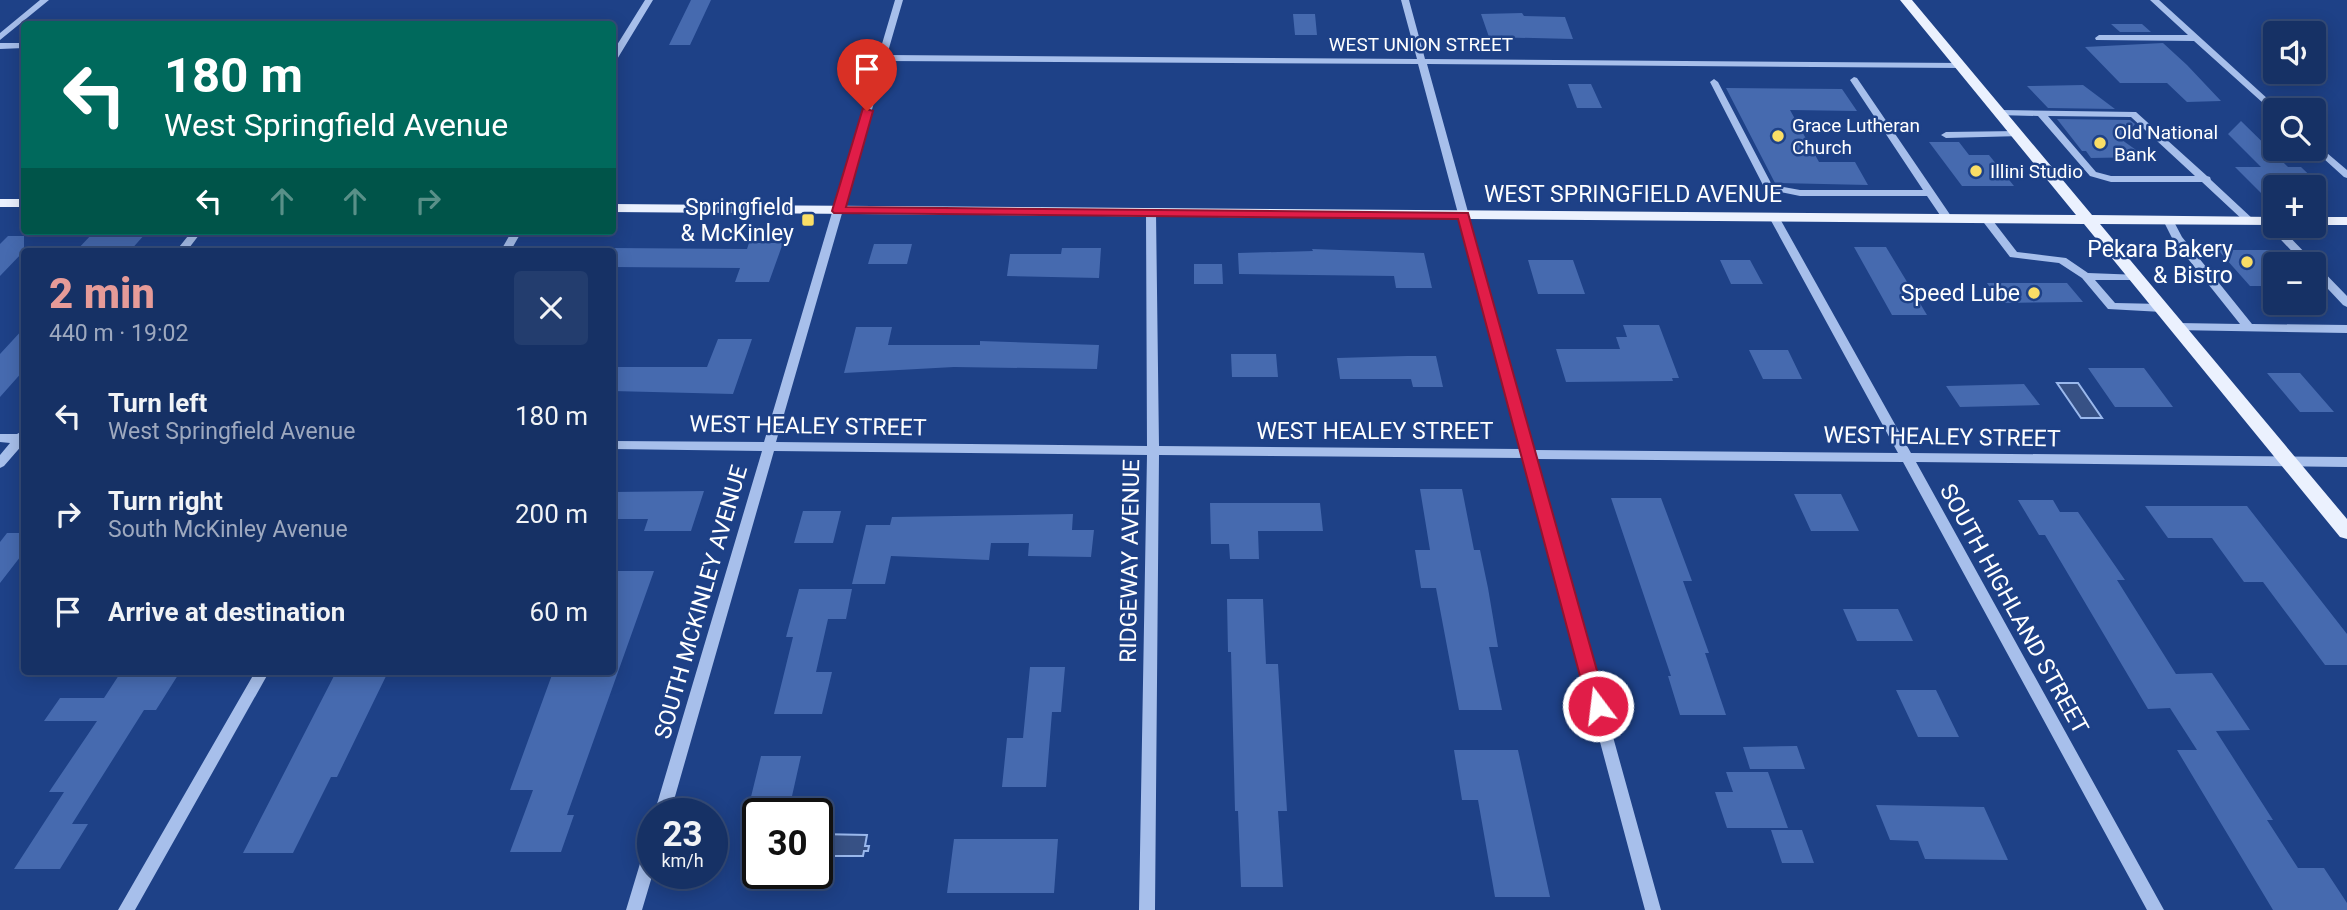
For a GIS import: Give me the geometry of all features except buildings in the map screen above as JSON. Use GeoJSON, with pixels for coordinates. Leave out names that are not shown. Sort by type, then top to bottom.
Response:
{"type":"FeatureCollection","features":[{"type":"Feature","properties":{"kind":"main road"},"geometry":{"type":"LineString","coordinates":[[1906,0],[2347,532]]}},
{"type":"Feature","properties":{"kind":"main road"},"geometry":{"type":"LineString","coordinates":[[0,203],[21,203]]}},
{"type":"Feature","properties":{"kind":"main road","name":"WEST SPRINGFIELD AVENUE"},"geometry":{"type":"LineString","coordinates":[[616,208],[2263,220]]}},
{"type":"Feature","properties":{"kind":"main road"},"geometry":{"type":"LineString","coordinates":[[2326,221],[2347,221]]}},
{"type":"Feature","properties":{"kind":"street"},"geometry":{"type":"LineString","coordinates":[[0,37],[45,0]]}},
{"type":"Feature","properties":{"kind":"street"},"geometry":{"type":"LineString","coordinates":[[616,50],[649,0]]}},
{"type":"Feature","properties":{"kind":"street","name":"SOUTH MCKINLEY AVENUE"},"geometry":{"type":"LineString","coordinates":[[667,798],[899,0]]}},
{"type":"Feature","properties":{"kind":"street"},"geometry":{"type":"LineString","coordinates":[[1405,0],[1653,910]]}},
{"type":"Feature","properties":{"kind":"street"},"geometry":{"type":"LineString","coordinates":[[2154,0],[2263,98]]}},
{"type":"Feature","properties":{"kind":"street"},"geometry":{"type":"LineString","coordinates":[[2099,38],[2196,38]]}},
{"type":"Feature","properties":{"kind":"street"},"geometry":{"type":"LineString","coordinates":[[0,46],[21,46]]}},
{"type":"Feature","properties":{"kind":"street","name":"WEST UNION STREET"},"geometry":{"type":"LineString","coordinates":[[882,58],[1959,65]]}},
{"type":"Feature","properties":{"kind":"street"},"geometry":{"type":"LineString","coordinates":[[1854,80],[1948,219]]}},
{"type":"Feature","properties":{"kind":"street"},"geometry":{"type":"LineString","coordinates":[[1714,82],[1769,187],[1800,193],[1932,193]]}},
{"type":"Feature","properties":{"kind":"street"},"geometry":{"type":"LineString","coordinates":[[2000,113],[2133,114],[2249,220]]}},
{"type":"Feature","properties":{"kind":"street"},"geometry":{"type":"LineString","coordinates":[[2040,113],[2093,174],[2111,179],[2207,179]]}},
{"type":"Feature","properties":{"kind":"street"},"geometry":{"type":"LineString","coordinates":[[1946,135],[2018,134]]}},
{"type":"Feature","properties":{"kind":"street"},"geometry":{"type":"LineString","coordinates":[[2326,156],[2347,175]]}},
{"type":"Feature","properties":{"kind":"street","name":"RIDGEWAY AVENUE"},"geometry":{"type":"LineString","coordinates":[[1147,910],[1153,450],[1151,213]]}},
{"type":"Feature","properties":{"kind":"street","name":"SOUTH HIGHLAND STREET"},"geometry":{"type":"LineString","coordinates":[[1774,217],[2155,910]]}},
{"type":"Feature","properties":{"kind":"street"},"geometry":{"type":"LineString","coordinates":[[1986,219],[2014,255],[2062,260],[2086,276],[2112,306],[2122,309],[2162,308]]}},
{"type":"Feature","properties":{"kind":"street"},"geometry":{"type":"LineString","coordinates":[[2168,220],[2177,238],[2249,328]]}},
{"type":"Feature","properties":{"kind":"street"},"geometry":{"type":"LineString","coordinates":[[2287,238],[2300,252]]}},
{"type":"Feature","properties":{"kind":"street"},"geometry":{"type":"LineString","coordinates":[[2086,276],[2136,276]]}},
{"type":"Feature","properties":{"kind":"street"},"geometry":{"type":"LineString","coordinates":[[2326,281],[2347,303]]}},
{"type":"Feature","properties":{"kind":"street"},"geometry":{"type":"LineString","coordinates":[[2178,327],[2347,329]]}},
{"type":"Feature","properties":{"kind":"street"},"geometry":{"type":"LineString","coordinates":[[0,438],[21,437]]}},
{"type":"Feature","properties":{"kind":"street"},"geometry":{"type":"LineString","coordinates":[[0,463],[21,439]]}},
{"type":"Feature","properties":{"kind":"street","name":"WEST HEALEY STREET"},"geometry":{"type":"LineString","coordinates":[[616,445],[2347,461]]}},
{"type":"Feature","properties":{"kind":"street"},"geometry":{"type":"LineString","coordinates":[[126,910],[260,675]]}},
{"type":"Feature","properties":{"kind":"street"},"geometry":{"type":"LineString","coordinates":[[634,910],[640,889]]}},
{"type":"Feature","properties":{"kind":"water"},"geometry":{"type":"Polygon","coordinates":[[[2057,383],[2078,383],[2102,418],[2081,418],[2057,383]]]}},
{"type":"Feature","properties":{"kind":"water"},"geometry":{"type":"Polygon","coordinates":[[[833,834],[867,835],[865,846],[869,846],[863,856],[833,856],[833,834]]]}},
{"type":"Feature","properties":{"kind":"place","name":"Grace Lutheran Church"},"geometry":{"type":"Point","coordinates":[1778,136]}},
{"type":"Feature","properties":{"kind":"place","name":"Old National Bank"},"geometry":{"type":"Point","coordinates":[2100,143]}},
{"type":"Feature","properties":{"kind":"place","name":"Illini Studio"},"geometry":{"type":"Point","coordinates":[1976,171]}},
{"type":"Feature","properties":{"kind":"place","name":"Springfield & McKinley"},"geometry":{"type":"Point","coordinates":[808,220]}},
{"type":"Feature","properties":{"kind":"place","name":"Pekara Bakery & Bistro"},"geometry":{"type":"Point","coordinates":[2247,262]}},
{"type":"Feature","properties":{"kind":"place","name":"Speed Lube"},"geometry":{"type":"Point","coordinates":[2034,293]}},
{"type":"Feature","properties":{"kind":"route"},"geometry":{"type":"LineString","coordinates":[[867,111],[838,211],[1464,215],[1598,706]]}}]}
